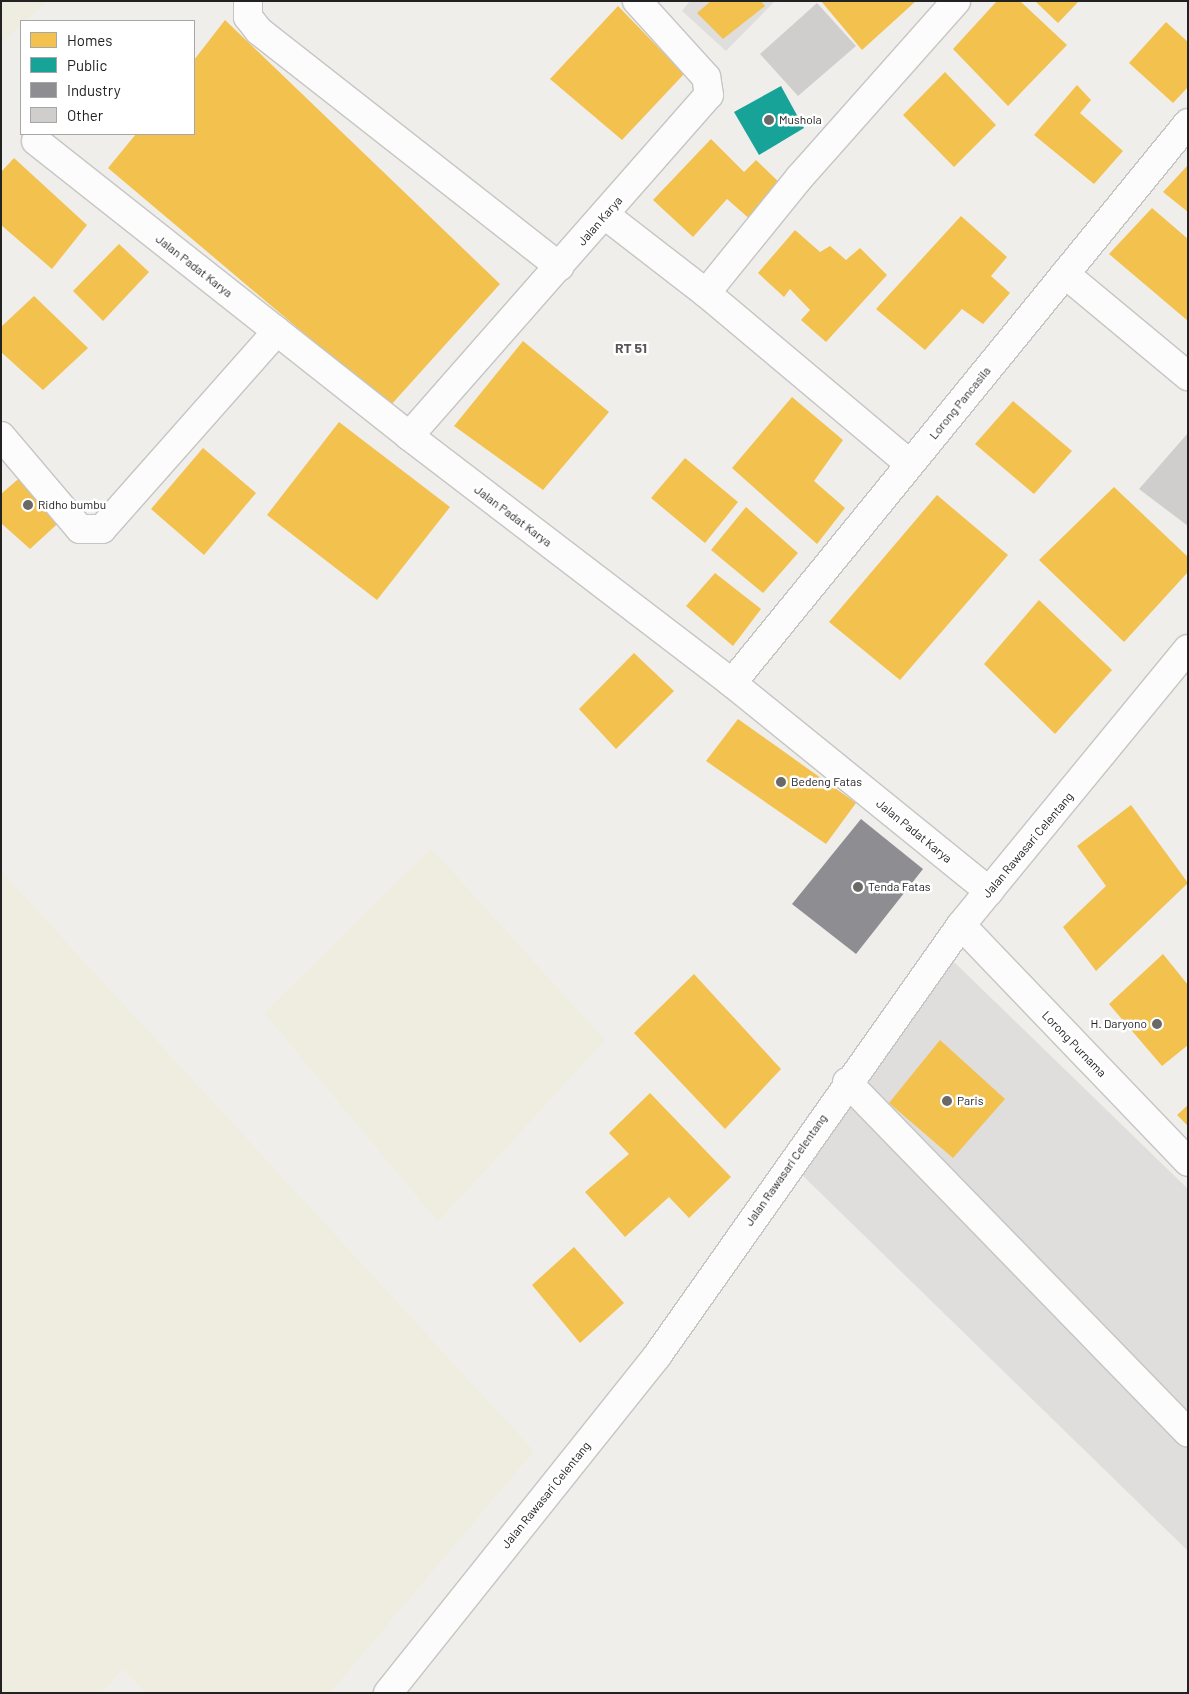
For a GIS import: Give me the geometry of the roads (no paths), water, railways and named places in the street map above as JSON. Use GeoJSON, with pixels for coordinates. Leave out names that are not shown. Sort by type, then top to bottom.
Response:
{"type":"FeatureCollection","features":[{"type":"Feature","properties":{"kind":"street"},"geometry":{"type":"LineString","coordinates":[[248,1],[248,17],[259,31],[560,267]]}},
{"type":"Feature","properties":{"kind":"street"},"geometry":{"type":"LineString","coordinates":[[706,293],[800,177],[956,1]]}},
{"type":"Feature","properties":{"kind":"street","name":"Jalan Karya"},"geometry":{"type":"LineString","coordinates":[[409,436],[605,216],[709,95],[706,77],[646,5]]}},
{"type":"Feature","properties":{"kind":"street","name":"Lorong Pancasila"},"geometry":{"type":"LineString","coordinates":[[732,683],[1188,123]]}},
{"type":"Feature","properties":{"kind":"street","name":"Jalan Padat Karya"},"geometry":{"type":"LineString","coordinates":[[36,141],[409,436],[732,683],[988,892]]}},
{"type":"Feature","properties":{"kind":"street"},"geometry":{"type":"LineString","coordinates":[[605,216],[706,293],[910,464]]}},
{"type":"Feature","properties":{"kind":"street"},"geometry":{"type":"LineString","coordinates":[[1065,274],[1188,376]]}},
{"type":"Feature","properties":{"kind":"street"},"geometry":{"type":"LineString","coordinates":[[1,436],[80,529],[102,529],[277,331]]}},
{"type":"Feature","properties":{"kind":"street","name":"Jalan Rawasari Celentang"},"geometry":{"type":"LineString","coordinates":[[388,1693],[657,1356],[847,1082],[961,925],[1188,649]]}},
{"type":"Feature","properties":{"kind":"street","name":"Lorong Purnama"},"geometry":{"type":"LineString","coordinates":[[961,925],[1188,1162]]}},
{"type":"Feature","properties":{"kind":"street"},"geometry":{"type":"LineString","coordinates":[[847,1082],[1188,1433]]}},
{"type":"Feature","properties":{"kind":"place","name":"Mushola"},"geometry":{"type":"Point","coordinates":[769,120]}},
{"type":"Feature","properties":{"kind":"place","name":"Ridho bumbu"},"geometry":{"type":"Point","coordinates":[28,505]}},
{"type":"Feature","properties":{"kind":"place","name":"Bedeng Fatas"},"geometry":{"type":"Point","coordinates":[781,782]}},
{"type":"Feature","properties":{"kind":"place","name":"Tenda Fatas"},"geometry":{"type":"Point","coordinates":[858,887]}},
{"type":"Feature","properties":{"kind":"place","name":"H. Daryono"},"geometry":{"type":"Point","coordinates":[1157,1024]}},
{"type":"Feature","properties":{"kind":"place","name":"Paris"},"geometry":{"type":"Point","coordinates":[947,1101]}},
{"type":"Feature","properties":{"kind":"district","name":"RT 51"},"geometry":{"type":"Point","coordinates":[631,348]}}]}
